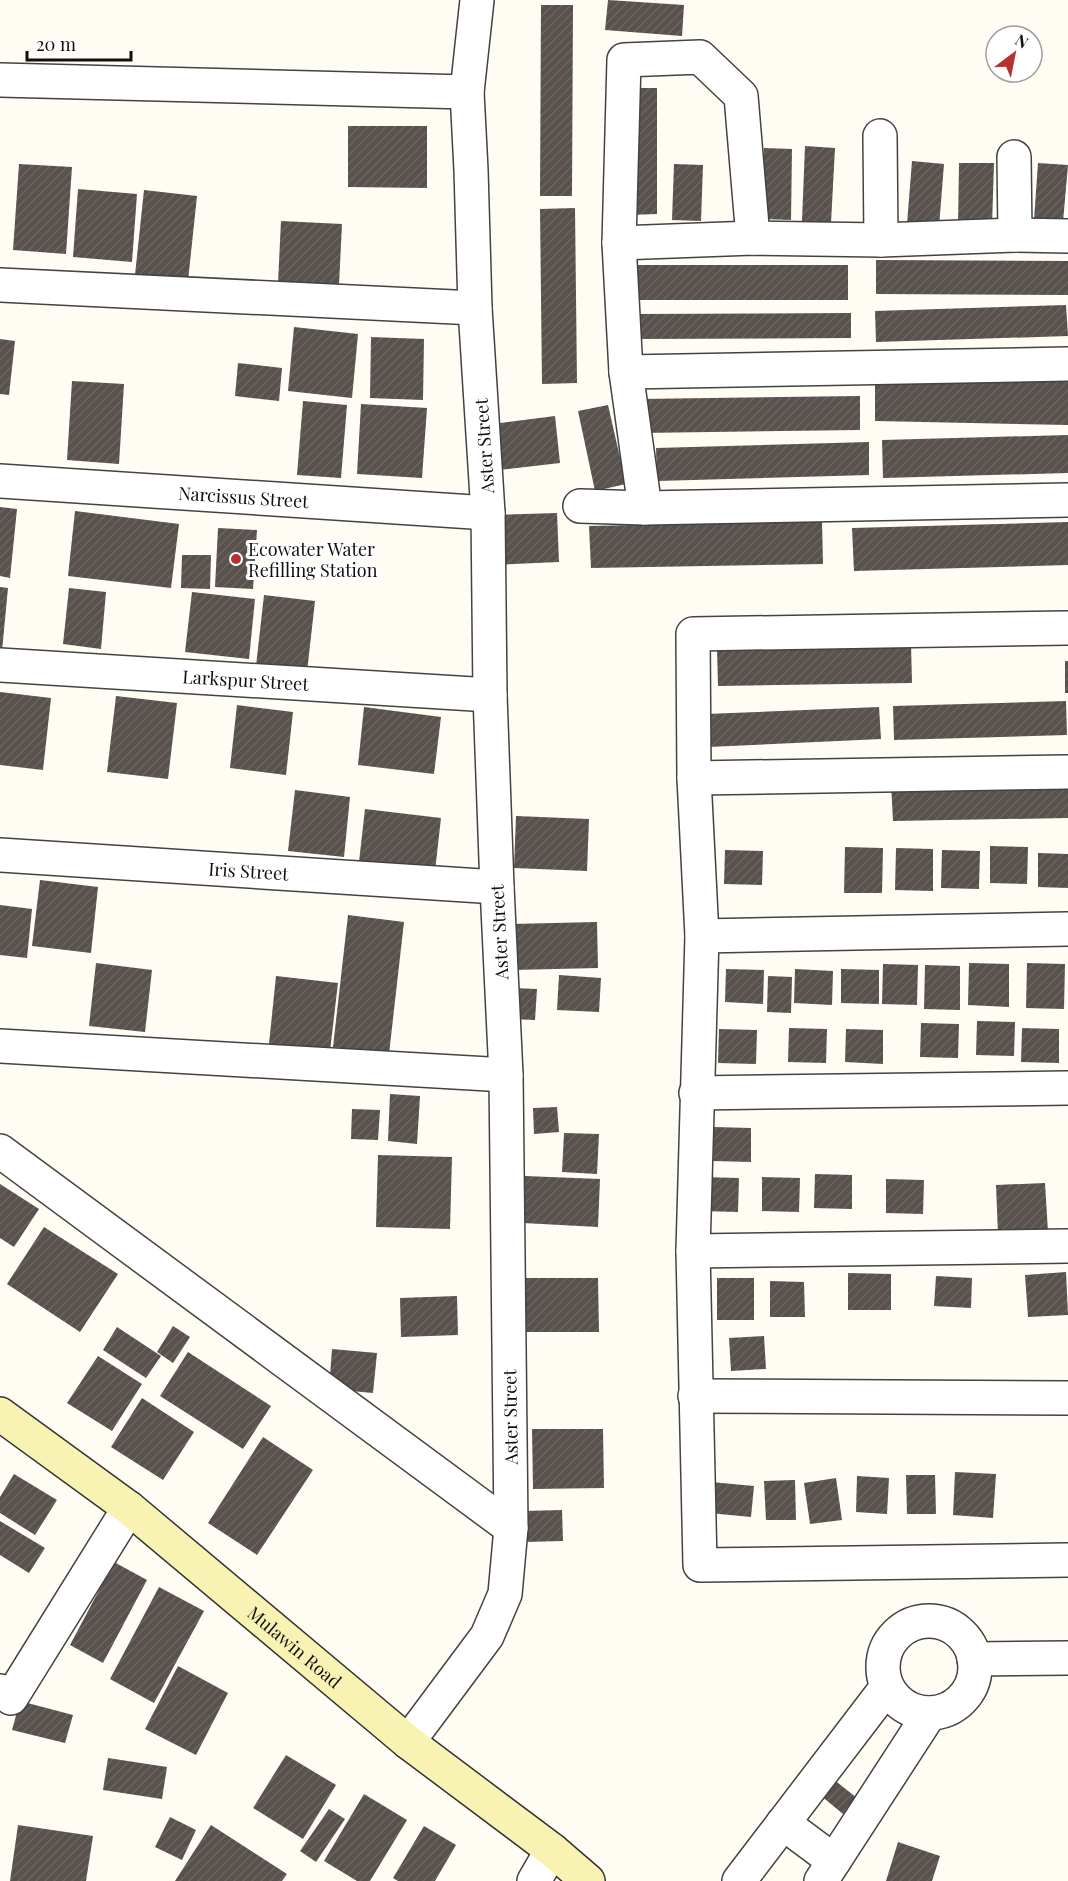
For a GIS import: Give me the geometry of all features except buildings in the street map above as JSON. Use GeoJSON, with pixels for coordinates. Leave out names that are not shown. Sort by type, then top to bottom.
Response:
{"type":"FeatureCollection","features":[{"type":"Feature","properties":{"kind":"main road","name":"Mulawin Road"},"geometry":{"type":"LineString","coordinates":[[0,1414],[129,1508],[408,1742],[552,1850],[588,1881]]}},
{"type":"Feature","properties":{"kind":"street","name":"Aster Street"},"geometry":{"type":"LineString","coordinates":[[408,1742],[487,1636],[505,1594],[511,1528],[506,1076],[490,695],[488,513],[475,308],[467,92],[477,0]]}},
{"type":"Feature","properties":{"kind":"street"},"geometry":{"type":"LineString","coordinates":[[645,508],[626,372],[619,243],[624,60],[700,57],[741,96],[753,238]]}},
{"type":"Feature","properties":{"kind":"street"},"geometry":{"type":"LineString","coordinates":[[0,80],[467,92]]}},
{"type":"Feature","properties":{"kind":"street"},"geometry":{"type":"LineString","coordinates":[[880,136],[881,240]]}},
{"type":"Feature","properties":{"kind":"street"},"geometry":{"type":"LineString","coordinates":[[1014,157],[1015,235]]}},
{"type":"Feature","properties":{"kind":"street"},"geometry":{"type":"LineString","coordinates":[[619,243],[753,238],[881,240],[1015,235],[1068,236]]}},
{"type":"Feature","properties":{"kind":"street"},"geometry":{"type":"LineString","coordinates":[[0,285],[475,308]]}},
{"type":"Feature","properties":{"kind":"street"},"geometry":{"type":"LineString","coordinates":[[626,372],[1068,364]]}},
{"type":"Feature","properties":{"kind":"street","name":"Narcissus Street"},"geometry":{"type":"LineString","coordinates":[[0,481],[488,513]]}},
{"type":"Feature","properties":{"kind":"street"},"geometry":{"type":"LineString","coordinates":[[580,506],[645,508],[1068,500]]}},
{"type":"Feature","properties":{"kind":"street"},"geometry":{"type":"LineString","coordinates":[[1068,628],[693,634],[694,778],[702,936],[693,1251],[700,1565],[1068,1560]]}},
{"type":"Feature","properties":{"kind":"street","name":"Larkspur Street"},"geometry":{"type":"LineString","coordinates":[[0,665],[490,695]]}},
{"type":"Feature","properties":{"kind":"street"},"geometry":{"type":"LineString","coordinates":[[694,778],[1068,772]]}},
{"type":"Feature","properties":{"kind":"street","name":"Iris Street"},"geometry":{"type":"LineString","coordinates":[[0,855],[497,887]]}},
{"type":"Feature","properties":{"kind":"street"},"geometry":{"type":"LineString","coordinates":[[702,936],[1068,929]]}},
{"type":"Feature","properties":{"kind":"street"},"geometry":{"type":"LineString","coordinates":[[0,1046],[506,1076]]}},
{"type":"Feature","properties":{"kind":"street"},"geometry":{"type":"LineString","coordinates":[[696,1094],[1068,1088]]}},
{"type":"Feature","properties":{"kind":"street"},"geometry":{"type":"LineString","coordinates":[[0,1151],[511,1528]]}},
{"type":"Feature","properties":{"kind":"street"},"geometry":{"type":"LineString","coordinates":[[693,1251],[1068,1246]]}},
{"type":"Feature","properties":{"kind":"street"},"geometry":{"type":"LineString","coordinates":[[695,1396],[1068,1398]]}},
{"type":"Feature","properties":{"kind":"street"},"geometry":{"type":"LineString","coordinates":[[0,1691],[11,1698],[129,1508]]}},
{"type":"Feature","properties":{"kind":"street"},"geometry":{"type":"LineString","coordinates":[[934,1621],[953,1627],[967,1641],[974,1659],[974,1678],[964,1696],[949,1708],[930,1713],[917,1712],[894,1698],[887,1687],[882,1668],[886,1648],[897,1632],[914,1623],[934,1621]]}},
{"type":"Feature","properties":{"kind":"street"},"geometry":{"type":"LineString","coordinates":[[974,1659],[1068,1658]]}},
{"type":"Feature","properties":{"kind":"street"},"geometry":{"type":"LineString","coordinates":[[739,1881],[887,1687]]}},
{"type":"Feature","properties":{"kind":"street"},"geometry":{"type":"LineString","coordinates":[[783,1823],[828,1871],[930,1713]]}},
{"type":"Feature","properties":{"kind":"street"},"geometry":{"type":"LineString","coordinates":[[534,1881],[552,1850]]}},
{"type":"Feature","properties":{"kind":"place","name":"Ecowater Water Refilling Station"},"geometry":{"type":"Point","coordinates":[236,559]}}]}
